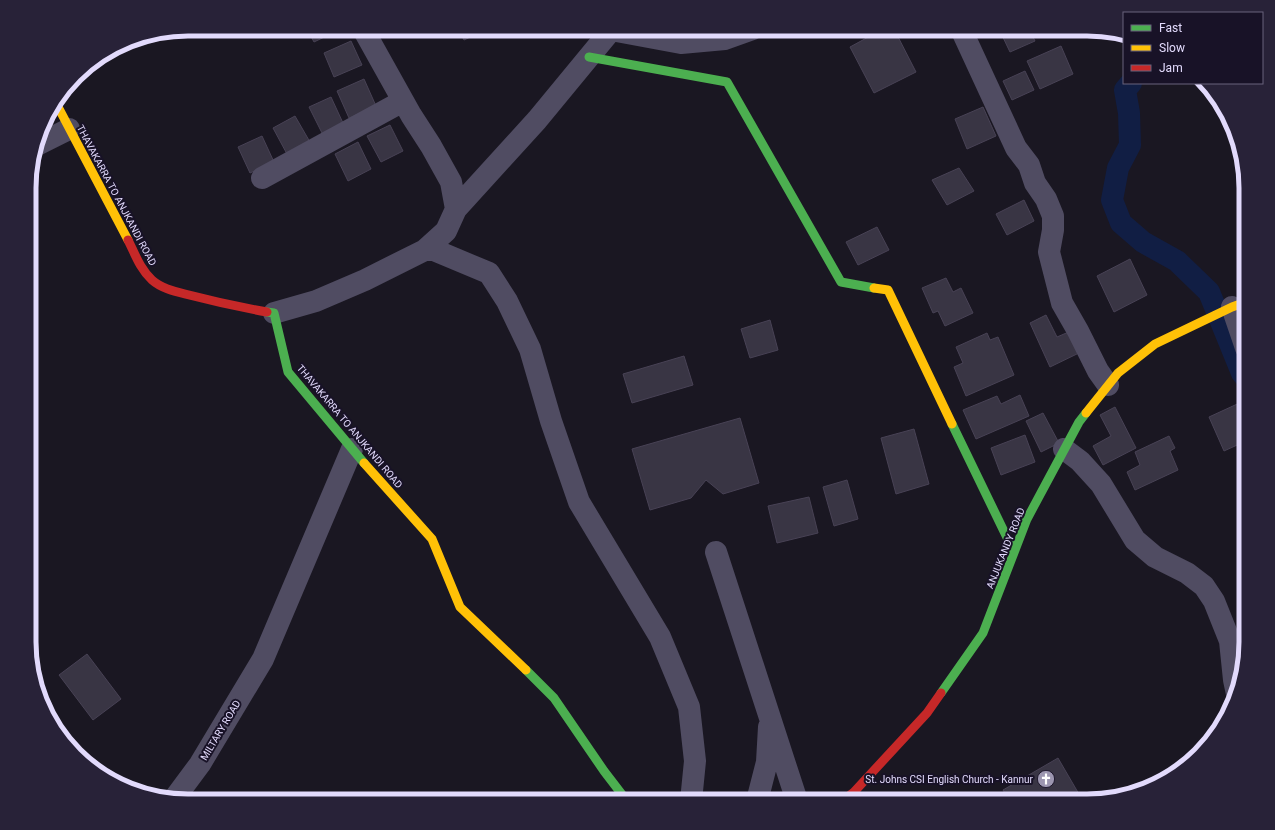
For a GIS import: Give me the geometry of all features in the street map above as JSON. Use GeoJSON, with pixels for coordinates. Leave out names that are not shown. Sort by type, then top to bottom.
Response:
{"type":"FeatureCollection","features":[{"type":"Feature","properties":{"kind":"street"},"geometry":{"type":"LineString","coordinates":[[367,36],[451,182],[456,209]]}},
{"type":"Feature","properties":{"kind":"street"},"geometry":{"type":"LineString","coordinates":[[274,314],[316,301],[365,280],[425,250],[446,230],[456,209],[537,120],[606,36]]}},
{"type":"Feature","properties":{"kind":"street"},"geometry":{"type":"LineString","coordinates":[[646,36],[681,43],[725,39],[733,36]]}},
{"type":"Feature","properties":{"kind":"street"},"geometry":{"type":"LineString","coordinates":[[964,36],[1016,148],[1029,165],[1035,183],[1046,199],[1053,216],[1053,230],[1049,252],[1062,304],[1078,331],[1098,371],[1108,385]]}},
{"type":"Feature","properties":{"kind":"street"},"geometry":{"type":"LineString","coordinates":[[589,57],[728,82],[841,282],[888,290],[1014,552]]}},
{"type":"Feature","properties":{"kind":"street"},"geometry":{"type":"LineString","coordinates":[[262,178],[403,101]]}},
{"type":"Feature","properties":{"kind":"street","name":"THAVAKARRA TO ANJKANDI ROAD"},"geometry":{"type":"LineString","coordinates":[[58,108],[137,260],[146,274],[157,284],[173,291],[274,314],[288,372],[352,449],[432,539],[460,607],[554,698],[622,794]]}},
{"type":"Feature","properties":{"kind":"street"},"geometry":{"type":"LineString","coordinates":[[43,142],[68,129]]}},
{"type":"Feature","properties":{"kind":"street"},"geometry":{"type":"LineString","coordinates":[[425,250],[434,250],[489,273],[510,308],[530,349],[551,421],[579,502],[660,637],[689,707],[695,761],[692,794]]}},
{"type":"Feature","properties":{"kind":"street","name":"ANJUKANDY ROAD"},"geometry":{"type":"LineString","coordinates":[[851,794],[927,713],[983,632],[1026,519],[1079,422],[1108,385],[1118,373],[1155,344],[1239,304]]}},
{"type":"Feature","properties":{"kind":"street","name":"MILTARY ROAD"},"geometry":{"type":"LineString","coordinates":[[178,794],[200,764],[263,659],[352,449]]}},
{"type":"Feature","properties":{"kind":"street"},"geometry":{"type":"LineString","coordinates":[[1064,449],[1080,461],[1101,484],[1135,540],[1155,556],[1187,573],[1204,586],[1214,601],[1230,641],[1234,681]]}},
{"type":"Feature","properties":{"kind":"street"},"geometry":{"type":"LineString","coordinates":[[716,552],[795,794]]}},
{"type":"Feature","properties":{"kind":"street"},"geometry":{"type":"LineString","coordinates":[[759,794],[767,762],[770,716]]}},
{"type":"Feature","properties":{"kind":"building"},"geometry":{"type":"Polygon","coordinates":[[[311,36],[326,36],[314,42],[311,36]]]}},
{"type":"Feature","properties":{"kind":"building"},"geometry":{"type":"Polygon","coordinates":[[[462,36],[472,36],[464,40],[462,36]]]}},
{"type":"Feature","properties":{"kind":"building"},"geometry":{"type":"Polygon","coordinates":[[[870,36],[898,36],[916,72],[874,93],[850,47],[870,36]]]}},
{"type":"Feature","properties":{"kind":"building"},"geometry":{"type":"Polygon","coordinates":[[[1002,36],[1032,36],[1035,41],[1010,52],[1002,36]]]}},
{"type":"Feature","properties":{"kind":"building"},"geometry":{"type":"Polygon","coordinates":[[[351,41],[362,65],[334,77],[324,53],[351,41]]]}},
{"type":"Feature","properties":{"kind":"building"},"geometry":{"type":"Polygon","coordinates":[[[1061,46],[1073,74],[1040,89],[1027,61],[1061,46]]]}},
{"type":"Feature","properties":{"kind":"building"},"geometry":{"type":"Polygon","coordinates":[[[1025,71],[1034,90],[1012,100],[1003,81],[1025,71]]]}},
{"type":"Feature","properties":{"kind":"building"},"geometry":{"type":"Polygon","coordinates":[[[364,79],[376,106],[349,118],[337,91],[364,79]]]}},
{"type":"Feature","properties":{"kind":"building"},"geometry":{"type":"Polygon","coordinates":[[[331,97],[343,123],[322,133],[309,107],[331,97]]]}},
{"type":"Feature","properties":{"kind":"building"},"geometry":{"type":"Polygon","coordinates":[[[983,107],[996,136],[967,149],[955,119],[983,107]]]}},
{"type":"Feature","properties":{"kind":"building"},"geometry":{"type":"Polygon","coordinates":[[[295,116],[310,142],[287,154],[273,128],[295,116]]]}},
{"type":"Feature","properties":{"kind":"building"},"geometry":{"type":"Polygon","coordinates":[[[390,125],[403,151],[381,162],[367,136],[390,125]]]}},
{"type":"Feature","properties":{"kind":"building"},"geometry":{"type":"Polygon","coordinates":[[[262,136],[274,162],[250,173],[238,147],[262,136]]]}},
{"type":"Feature","properties":{"kind":"building"},"geometry":{"type":"Polygon","coordinates":[[[358,142],[371,169],[348,181],[335,154],[358,142]]]}},
{"type":"Feature","properties":{"kind":"building"},"geometry":{"type":"Polygon","coordinates":[[[959,168],[974,191],[947,205],[932,180],[959,168]]]}},
{"type":"Feature","properties":{"kind":"building"},"geometry":{"type":"Polygon","coordinates":[[[1024,200],[1034,221],[1007,235],[996,214],[1024,200]]]}},
{"type":"Feature","properties":{"kind":"building"},"geometry":{"type":"Polygon","coordinates":[[[877,227],[889,250],[858,265],[846,242],[877,227]]]}},
{"type":"Feature","properties":{"kind":"building"},"geometry":{"type":"Polygon","coordinates":[[[1130,259],[1147,295],[1114,312],[1097,276],[1130,259]]]}},
{"type":"Feature","properties":{"kind":"building"},"geometry":{"type":"Polygon","coordinates":[[[946,278],[953,292],[961,288],[973,313],[945,326],[938,311],[933,313],[922,288],[946,278]]]}},
{"type":"Feature","properties":{"kind":"building"},"geometry":{"type":"Polygon","coordinates":[[[1046,315],[1057,337],[1071,331],[1081,352],[1050,367],[1030,323],[1046,315]]]}},
{"type":"Feature","properties":{"kind":"building"},"geometry":{"type":"Polygon","coordinates":[[[770,320],[778,350],[750,358],[741,329],[770,320]]]}},
{"type":"Feature","properties":{"kind":"building"},"geometry":{"type":"Polygon","coordinates":[[[987,333],[990,340],[998,337],[1014,375],[966,396],[954,367],[963,363],[956,347],[987,333]]]}},
{"type":"Feature","properties":{"kind":"building"},"geometry":{"type":"Polygon","coordinates":[[[684,356],[693,385],[632,403],[623,374],[684,356]]]}},
{"type":"Feature","properties":{"kind":"building"},"geometry":{"type":"Polygon","coordinates":[[[1020,395],[1029,416],[976,439],[963,410],[997,396],[1001,404],[1020,395]]]}},
{"type":"Feature","properties":{"kind":"building"},"geometry":{"type":"Polygon","coordinates":[[[1239,403],[1239,444],[1224,451],[1209,417],[1239,403]]]}},
{"type":"Feature","properties":{"kind":"building"},"geometry":{"type":"Polygon","coordinates":[[[1115,407],[1136,448],[1103,465],[1093,446],[1111,436],[1100,415],[1115,407]]]}},
{"type":"Feature","properties":{"kind":"building"},"geometry":{"type":"Polygon","coordinates":[[[1043,413],[1059,443],[1041,452],[1026,421],[1043,413]]]}},
{"type":"Feature","properties":{"kind":"building"},"geometry":{"type":"Polygon","coordinates":[[[740,418],[759,483],[723,494],[706,480],[691,498],[650,510],[632,449],[740,418]]]}},
{"type":"Feature","properties":{"kind":"building"},"geometry":{"type":"Polygon","coordinates":[[[914,429],[929,484],[896,494],[881,438],[914,429]]]}},
{"type":"Feature","properties":{"kind":"building"},"geometry":{"type":"Polygon","coordinates":[[[1025,435],[1035,462],[1001,475],[991,448],[1025,435]]]}},
{"type":"Feature","properties":{"kind":"building"},"geometry":{"type":"Polygon","coordinates":[[[1169,436],[1175,448],[1170,451],[1178,470],[1135,490],[1127,472],[1140,465],[1135,452],[1169,436]]]}},
{"type":"Feature","properties":{"kind":"building"},"geometry":{"type":"Polygon","coordinates":[[[847,480],[858,519],[834,526],[823,487],[847,480]]]}},
{"type":"Feature","properties":{"kind":"building"},"geometry":{"type":"Polygon","coordinates":[[[809,497],[818,533],[777,543],[768,506],[809,497]]]}},
{"type":"Feature","properties":{"kind":"building"},"geometry":{"type":"Polygon","coordinates":[[[87,654],[121,699],[93,720],[59,675],[87,654]]]}},
{"type":"Feature","properties":{"kind":"building","name":"St. Johns CSI English Church - Kannur"},"geometry":{"type":"Polygon","coordinates":[[[1058,758],[1079,794],[1006,794],[1003,790],[1058,758]]]}},
{"type":"Feature","properties":{"kind":"waterway"},"geometry":{"type":"LineString","coordinates":[[1130,84],[1125,90],[1129,113],[1130,145],[1118,168],[1112,200],[1121,223],[1143,242],[1177,261],[1209,292],[1239,366]]}},
{"type":"Feature","properties":{"kind":"traffic: fast"},"geometry":{"type":"LineString","coordinates":[[589,57],[727,82],[841,282],[874,288]]}},
{"type":"Feature","properties":{"kind":"traffic: fast"},"geometry":{"type":"LineString","coordinates":[[267,312],[274,313],[288,372],[364,463]]}},
{"type":"Feature","properties":{"kind":"traffic: fast"},"geometry":{"type":"LineString","coordinates":[[941,693],[983,633],[1027,519],[1079,422],[1086,413]]}},
{"type":"Feature","properties":{"kind":"traffic: fast"},"geometry":{"type":"LineString","coordinates":[[952,424],[1014,552]]}},
{"type":"Feature","properties":{"kind":"traffic: fast"},"geometry":{"type":"LineString","coordinates":[[526,670],[554,698],[622,794]]}},
{"type":"Feature","properties":{"kind":"traffic: slow"},"geometry":{"type":"LineString","coordinates":[[59,108],[128,240]]}},
{"type":"Feature","properties":{"kind":"traffic: slow"},"geometry":{"type":"LineString","coordinates":[[874,288],[888,290],[952,424]]}},
{"type":"Feature","properties":{"kind":"traffic: slow"},"geometry":{"type":"LineString","coordinates":[[1086,413],[1118,373],[1155,344],[1239,304]]}},
{"type":"Feature","properties":{"kind":"traffic: slow"},"geometry":{"type":"LineString","coordinates":[[364,463],[432,539],[460,607],[526,670]]}},
{"type":"Feature","properties":{"kind":"traffic: jam"},"geometry":{"type":"LineString","coordinates":[[128,240],[144,271],[159,285],[195,297],[267,312]]}},
{"type":"Feature","properties":{"kind":"traffic: jam"},"geometry":{"type":"LineString","coordinates":[[851,794],[927,713],[941,693]]}},
{"type":"Feature","properties":{"kind":"place","name":"St. Johns CSI English Church - Kannur"},"geometry":{"type":"Point","coordinates":[1046,779]}}]}
